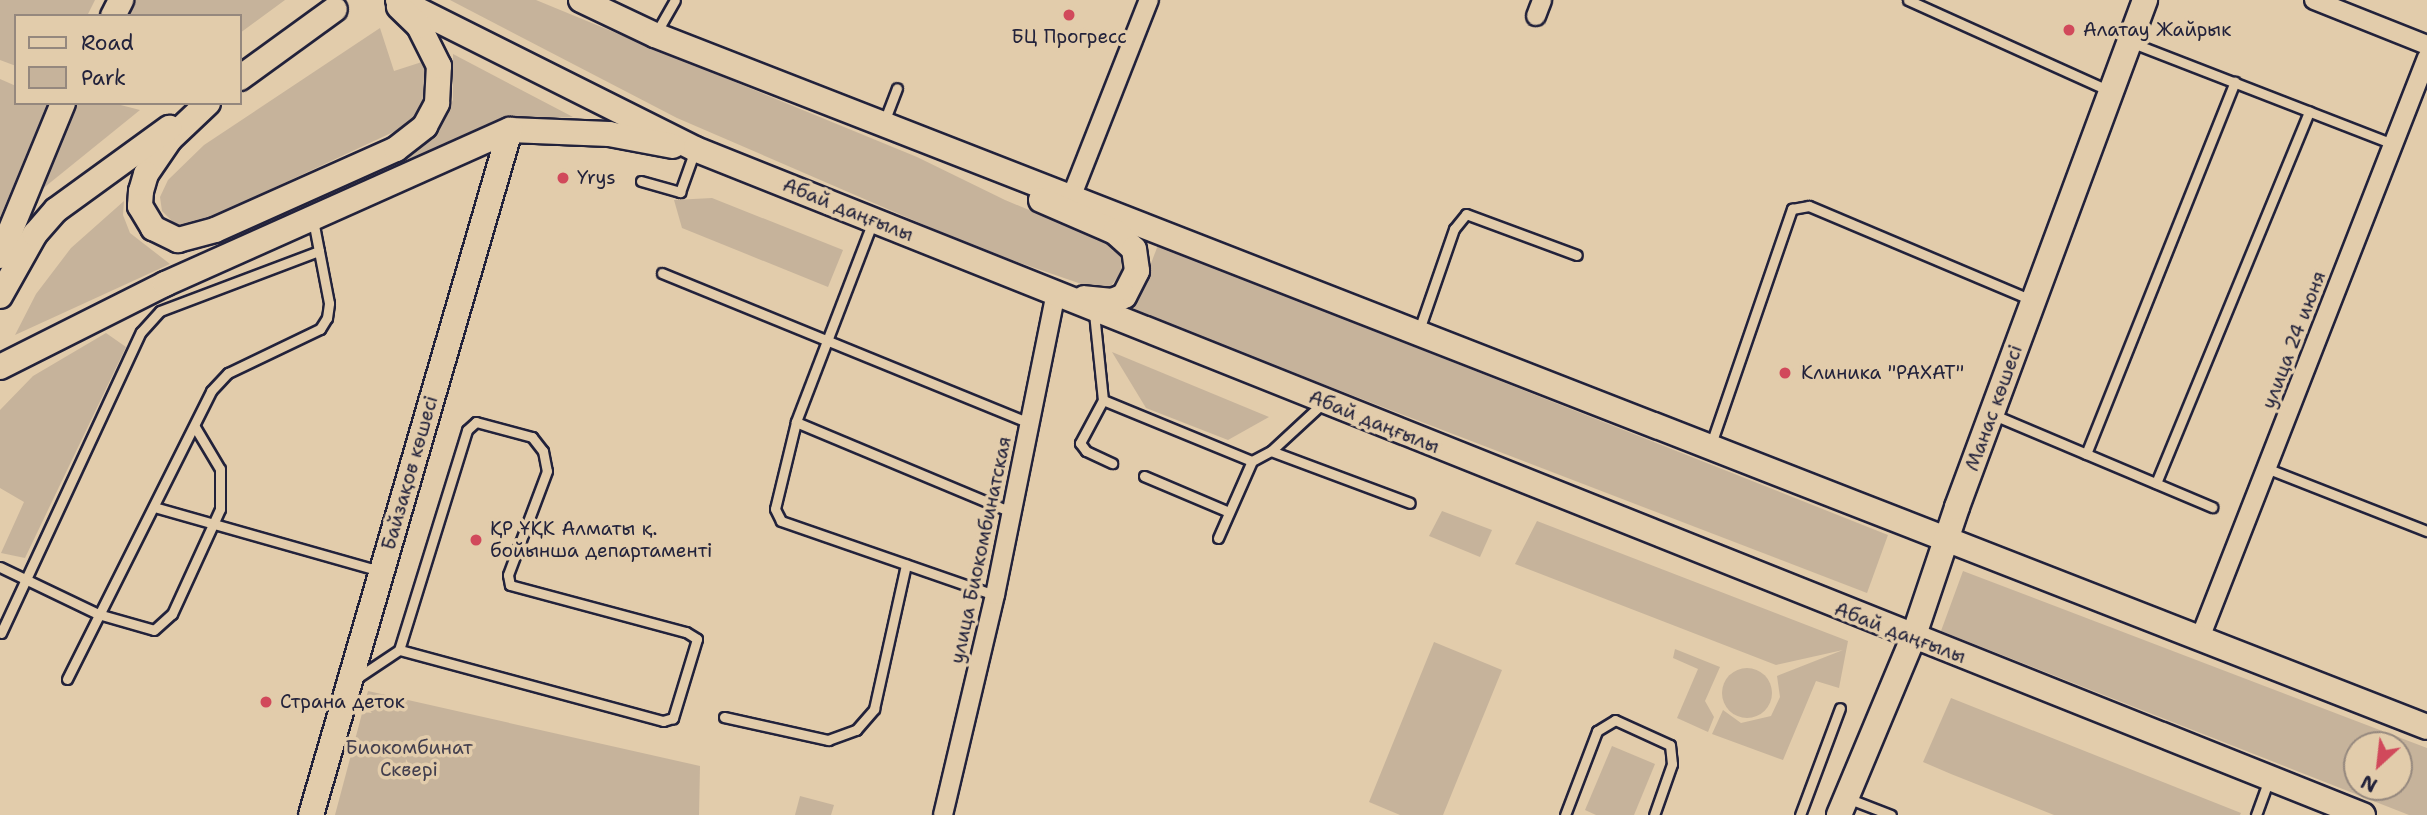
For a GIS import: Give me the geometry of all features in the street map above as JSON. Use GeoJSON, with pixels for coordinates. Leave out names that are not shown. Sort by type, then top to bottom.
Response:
{"type":"FeatureCollection","features":[{"type":"Feature","properties":{"kind":"main road"},"geometry":{"type":"LineString","coordinates":[[204,105],[170,139],[146,174],[141,191],[140,206],[153,229],[178,240],[215,230],[396,149],[425,126],[437,103],[439,66],[419,26],[390,0]]}},
{"type":"Feature","properties":{"kind":"main road","name":"Абай даңғылы"},"geometry":{"type":"LineString","coordinates":[[398,0],[695,149],[1913,638],[2363,815]]}},
{"type":"Feature","properties":{"kind":"main road"},"geometry":{"type":"LineString","coordinates":[[582,0],[655,35],[935,141],[2427,727]]}},
{"type":"Feature","properties":{"kind":"main road","name":"Манас көшесі"},"geometry":{"type":"LineString","coordinates":[[1842,806],[1913,638],[1946,540],[2144,0]]}},
{"type":"Feature","properties":{"kind":"main road"},"geometry":{"type":"LineString","coordinates":[[242,77],[335,9]]}},
{"type":"Feature","properties":{"kind":"main road"},"geometry":{"type":"LineString","coordinates":[[0,256],[62,105]]}},
{"type":"Feature","properties":{"kind":"main road"},"geometry":{"type":"LineString","coordinates":[[0,296],[35,234],[56,210],[203,105]]}},
{"type":"Feature","properties":{"kind":"main road"},"geometry":{"type":"LineString","coordinates":[[0,367],[165,284],[510,130],[609,134],[695,149]]}},
{"type":"Feature","properties":{"kind":"main road","name":"Байзақов көшесі"},"geometry":{"type":"LineString","coordinates":[[311,815],[510,130]]}},
{"type":"Feature","properties":{"kind":"main road"},"geometry":{"type":"LineString","coordinates":[[935,141],[1009,187],[1115,232],[1130,242],[1137,271],[1124,296],[1112,301],[1056,293]]}},
{"type":"Feature","properties":{"kind":"street"},"geometry":{"type":"LineString","coordinates":[[1072,195],[1149,0]]}},
{"type":"Feature","properties":{"kind":"street"},"geometry":{"type":"LineString","coordinates":[[2314,0],[2427,45]]}},
{"type":"Feature","properties":{"kind":"street","name":"улица 24 июня"},"geometry":{"type":"LineString","coordinates":[[2200,638],[2427,58]]}},
{"type":"Feature","properties":{"kind":"street","name":"улица Биокомбинатская"},"geometry":{"type":"LineString","coordinates":[[943,815],[995,594],[1056,293]]}},
{"type":"Feature","properties":{"kind":"lane"},"geometry":{"type":"LineString","coordinates":[[655,35],[675,0]]}},
{"type":"Feature","properties":{"kind":"lane"},"geometry":{"type":"LineString","coordinates":[[1908,0],[1919,2],[2110,91]]}},
{"type":"Feature","properties":{"kind":"lane"},"geometry":{"type":"LineString","coordinates":[[2129,42],[2393,144]]}},
{"type":"Feature","properties":{"kind":"lane"},"geometry":{"type":"LineString","coordinates":[[2087,454],[2235,82]]}},
{"type":"Feature","properties":{"kind":"lane"},"geometry":{"type":"LineString","coordinates":[[884,122],[897,88]]}},
{"type":"Feature","properties":{"kind":"lane"},"geometry":{"type":"LineString","coordinates":[[2156,483],[2309,111]]}},
{"type":"Feature","properties":{"kind":"lane"},"geometry":{"type":"LineString","coordinates":[[641,181],[680,192],[695,149]]}},
{"type":"Feature","properties":{"kind":"lane"},"geometry":{"type":"LineString","coordinates":[[1710,447],[1792,209],[1809,206],[2033,300]]}},
{"type":"Feature","properties":{"kind":"lane"},"geometry":{"type":"LineString","coordinates":[[1419,332],[1454,229],[1466,214],[1577,255]]}},
{"type":"Feature","properties":{"kind":"lane"},"geometry":{"type":"LineString","coordinates":[[67,679],[211,391],[228,373],[320,329],[329,303],[313,218]]}},
{"type":"Feature","properties":{"kind":"lane"},"geometry":{"type":"LineString","coordinates":[[873,221],[824,340],[796,422],[775,509],[781,520],[995,594]]}},
{"type":"Feature","properties":{"kind":"lane"},"geometry":{"type":"LineString","coordinates":[[1,633],[141,332],[160,312],[319,251]]}},
{"type":"Feature","properties":{"kind":"lane"},"geometry":{"type":"LineString","coordinates":[[662,273],[1029,423]]}},
{"type":"Feature","properties":{"kind":"lane"},"geometry":{"type":"LineString","coordinates":[[1094,307],[1103,400],[1080,443],[1086,451],[1112,463]]}},
{"type":"Feature","properties":{"kind":"lane"},"geometry":{"type":"LineString","coordinates":[[1103,400],[1252,461]]}},
{"type":"Feature","properties":{"kind":"lane"},"geometry":{"type":"LineString","coordinates":[[1218,538],[1252,461],[1271,451],[1324,402]]}},
{"type":"Feature","properties":{"kind":"lane"},"geometry":{"type":"LineString","coordinates":[[1992,414],[2212,507]]}},
{"type":"Feature","properties":{"kind":"lane"},"geometry":{"type":"LineString","coordinates":[[349,683],[399,650],[467,430],[476,422],[532,437],[543,452],[547,471],[508,575],[510,585],[686,632],[697,639],[673,718],[663,721],[399,650]]}},
{"type":"Feature","properties":{"kind":"lane"},"geometry":{"type":"LineString","coordinates":[[796,422],[1012,512]]}},
{"type":"Feature","properties":{"kind":"lane"},"geometry":{"type":"LineString","coordinates":[[0,567],[98,614],[154,630],[172,614],[220,509],[220,469],[195,427]]}},
{"type":"Feature","properties":{"kind":"lane"},"geometry":{"type":"LineString","coordinates":[[1271,451],[1410,503]]}},
{"type":"Feature","properties":{"kind":"lane"},"geometry":{"type":"LineString","coordinates":[[2266,468],[2427,531]]}},
{"type":"Feature","properties":{"kind":"lane"},"geometry":{"type":"LineString","coordinates":[[1144,476],[1229,512]]}},
{"type":"Feature","properties":{"kind":"lane"},"geometry":{"type":"LineString","coordinates":[[154,508],[214,521],[382,572]]}},
{"type":"Feature","properties":{"kind":"lane"},"geometry":{"type":"LineString","coordinates":[[724,717],[828,740],[856,730],[874,709],[906,565]]}},
{"type":"Feature","properties":{"kind":"lane"},"geometry":{"type":"LineString","coordinates":[[1800,815],[1840,708]]}},
{"type":"Feature","properties":{"kind":"lane"},"geometry":{"type":"LineString","coordinates":[[1565,815],[1597,731],[1615,720],[1670,744],[1672,764],[1654,815]]}},
{"type":"Feature","properties":{"kind":"lane"},"geometry":{"type":"LineString","coordinates":[[2256,815],[2269,777]]}},
{"type":"Feature","properties":{"kind":"lane"},"geometry":{"type":"LineString","coordinates":[[1842,806],[1891,815]]}},
{"type":"Feature","properties":{"kind":"green space"},"geometry":{"type":"Polygon","coordinates":[[[0,0],[95,0],[88,14],[14,14],[14,65],[0,60],[0,0]]]}},
{"type":"Feature","properties":{"kind":"green space"},"geometry":{"type":"Polygon","coordinates":[[[131,0],[285,0],[242,32],[242,14],[123,14],[131,0]]]}},
{"type":"Feature","properties":{"kind":"green space"},"geometry":{"type":"Polygon","coordinates":[[[450,0],[536,0],[917,157],[1005,200],[1106,242],[1121,256],[1122,272],[1110,287],[1096,289],[980,249],[677,118],[450,0]]]}},
{"type":"Feature","properties":{"kind":"green space"},"geometry":{"type":"Polygon","coordinates":[[[380,28],[394,71],[425,61],[429,88],[422,109],[404,127],[194,225],[175,224],[162,211],[160,197],[168,180],[204,145],[380,28]]]}},
{"type":"Feature","properties":{"kind":"green space"},"geometry":{"type":"Polygon","coordinates":[[[453,54],[573,117],[513,120],[386,171],[438,128],[453,100],[453,54]]]}},
{"type":"Feature","properties":{"kind":"green space"},"geometry":{"type":"Polygon","coordinates":[[[0,79],[14,85],[14,105],[47,105],[0,217],[0,79]]]}},
{"type":"Feature","properties":{"kind":"green space"},"geometry":{"type":"Polygon","coordinates":[[[70,105],[121,105],[140,110],[25,203],[70,105]]]}},
{"type":"Feature","properties":{"kind":"green space"},"geometry":{"type":"Polygon","coordinates":[[[712,198],[843,250],[828,287],[682,228],[674,200],[712,198]]]}},
{"type":"Feature","properties":{"kind":"green space"},"geometry":{"type":"Polygon","coordinates":[[[124,201],[123,215],[130,233],[170,264],[15,335],[36,294],[71,248],[124,201]]]}},
{"type":"Feature","properties":{"kind":"green space"},"geometry":{"type":"Polygon","coordinates":[[[1158,245],[1888,535],[1867,593],[1133,311],[1158,245]]]}},
{"type":"Feature","properties":{"kind":"green space"},"geometry":{"type":"Polygon","coordinates":[[[106,333],[126,347],[25,558],[1,553],[24,502],[0,488],[0,410],[33,376],[106,333]]]}},
{"type":"Feature","properties":{"kind":"green space"},"geometry":{"type":"Polygon","coordinates":[[[1112,352],[1269,417],[1228,440],[1146,408],[1112,352]]]}},
{"type":"Feature","properties":{"kind":"green space"},"geometry":{"type":"Polygon","coordinates":[[[1442,511],[1492,530],[1480,557],[1429,536],[1442,511]]]}},
{"type":"Feature","properties":{"kind":"green space"},"geometry":{"type":"Polygon","coordinates":[[[1537,521],[1848,641],[1839,688],[1816,681],[1783,760],[1712,734],[1723,710],[1741,723],[1771,716],[1780,697],[1777,676],[1843,650],[1776,665],[1515,564],[1537,521]]]}},
{"type":"Feature","properties":{"kind":"green space"},"geometry":{"type":"Polygon","coordinates":[[[1963,571],[2382,731],[2343,731],[2343,789],[1941,631],[1963,571]]]}},
{"type":"Feature","properties":{"kind":"green space"},"geometry":{"type":"Polygon","coordinates":[[[1434,642],[1502,670],[1443,815],[1400,815],[1369,802],[1434,642]]]}},
{"type":"Feature","properties":{"kind":"green space"},"geometry":{"type":"Polygon","coordinates":[[[1675,649],[1720,667],[1705,701],[1714,717],[1708,732],[1677,718],[1698,669],[1673,658],[1675,649]]]}},
{"type":"Feature","properties":{"kind":"green space"},"geometry":{"type":"Polygon","coordinates":[[[1747,668],[1765,675],[1772,693],[1765,711],[1747,718],[1729,711],[1722,693],[1729,675],[1747,668]]]}},
{"type":"Feature","properties":{"kind":"green space","name":"Биокомбинат Сквері"},"geometry":{"type":"Polygon","coordinates":[[[368,691],[700,766],[699,815],[335,815],[368,691]]]}},
{"type":"Feature","properties":{"kind":"green space"},"geometry":{"type":"Polygon","coordinates":[[[1951,698],[2241,813],[2054,815],[1923,762],[1951,698]]]}},
{"type":"Feature","properties":{"kind":"green space"},"geometry":{"type":"Polygon","coordinates":[[[2413,743],[2427,748],[2427,815],[2409,815],[2373,801],[2413,801],[2413,743]]]}},
{"type":"Feature","properties":{"kind":"green space"},"geometry":{"type":"Polygon","coordinates":[[[1612,746],[1655,764],[1634,815],[1596,815],[1585,810],[1612,746]]]}},
{"type":"Feature","properties":{"kind":"green space"},"geometry":{"type":"Polygon","coordinates":[[[800,796],[834,805],[831,815],[795,815],[800,796]]]}},
{"type":"Feature","properties":{"kind":"place","name":"БЦ Прогресс"},"geometry":{"type":"Point","coordinates":[1069,15]}},
{"type":"Feature","properties":{"kind":"place","name":"Алатау Жайрык"},"geometry":{"type":"Point","coordinates":[2069,30]}},
{"type":"Feature","properties":{"kind":"place","name":"Yrys"},"geometry":{"type":"Point","coordinates":[563,178]}},
{"type":"Feature","properties":{"kind":"place","name":"Клиника \"РАХАТ\""},"geometry":{"type":"Point","coordinates":[1785,373]}},
{"type":"Feature","properties":{"kind":"place","name":"ҚР ҰҚК Алматы қ. бойынша департаменті"},"geometry":{"type":"Point","coordinates":[476,540]}},
{"type":"Feature","properties":{"kind":"place","name":"Страна деток"},"geometry":{"type":"Point","coordinates":[266,702]}}]}
